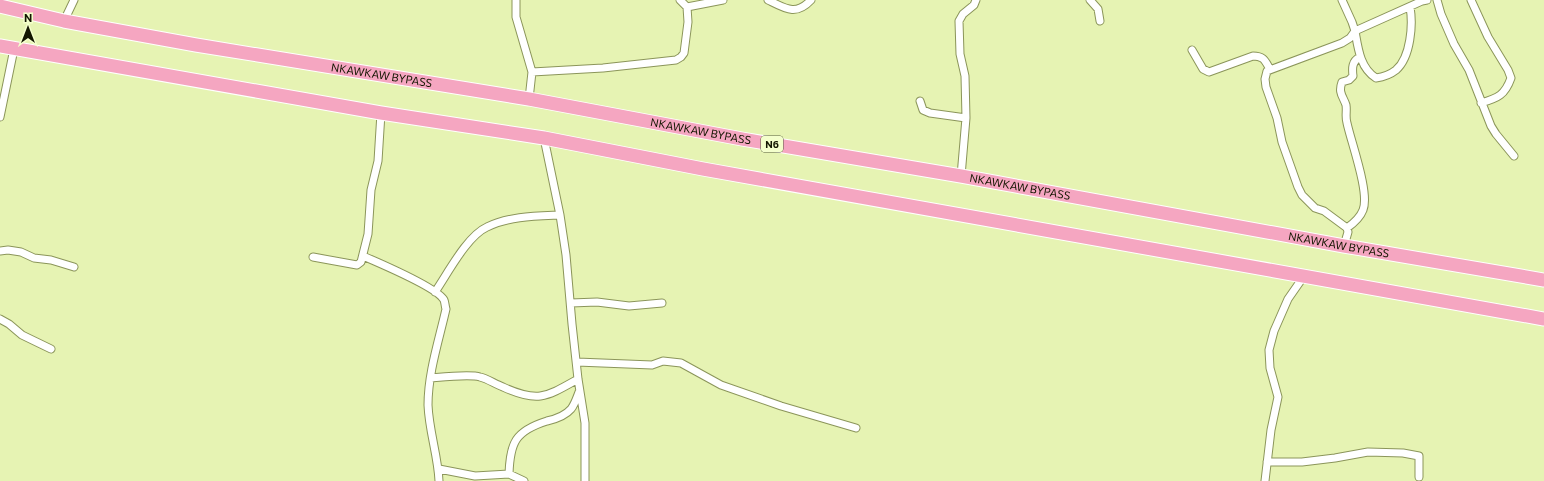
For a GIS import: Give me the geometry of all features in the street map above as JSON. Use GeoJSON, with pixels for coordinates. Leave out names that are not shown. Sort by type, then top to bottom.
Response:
{"type":"FeatureCollection","features":[{"type":"Feature","properties":{"kind":"highway","name":"NKAWKAW BYPASS"},"geometry":{"type":"LineString","coordinates":[[0,6],[64,21],[196,45],[529,99],[742,139],[961,176],[1344,246],[1544,280]]}},
{"type":"Feature","properties":{"kind":"highway"},"geometry":{"type":"LineString","coordinates":[[0,46],[382,114],[544,138],[719,172],[1544,319]]}},
{"type":"Feature","properties":{"kind":"street"},"geometry":{"type":"LineString","coordinates":[[64,21],[74,0]]}},
{"type":"Feature","properties":{"kind":"street"},"geometry":{"type":"LineString","coordinates":[[516,0],[516,17],[532,72],[529,99]]}},
{"type":"Feature","properties":{"kind":"street"},"geometry":{"type":"LineString","coordinates":[[532,72],[603,68],[676,60],[682,57],[684,53],[688,22],[687,7],[680,0]]}},
{"type":"Feature","properties":{"kind":"street"},"geometry":{"type":"LineString","coordinates":[[687,7],[723,0]]}},
{"type":"Feature","properties":{"kind":"street"},"geometry":{"type":"LineString","coordinates":[[768,0],[788,10],[799,9],[812,0]]}},
{"type":"Feature","properties":{"kind":"street"},"geometry":{"type":"LineString","coordinates":[[961,176],[966,118],[965,76],[960,54],[959,21],[963,14],[974,5],[976,0]]}},
{"type":"Feature","properties":{"kind":"street"},"geometry":{"type":"LineString","coordinates":[[1090,0],[1098,9],[1100,21]]}},
{"type":"Feature","properties":{"kind":"street"},"geometry":{"type":"LineString","coordinates":[[1342,0],[1355,31],[1360,57],[1369,74],[1376,78],[1384,77],[1396,70],[1403,61],[1410,40],[1412,18],[1410,6]]}},
{"type":"Feature","properties":{"kind":"street"},"geometry":{"type":"LineString","coordinates":[[1344,246],[1348,232],[1347,228],[1343,223],[1324,211],[1315,208],[1305,198],[1298,187],[1266,87],[1265,74],[1270,69],[1342,43],[1350,38],[1355,31],[1410,6],[1427,0]]}},
{"type":"Feature","properties":{"kind":"street"},"geometry":{"type":"LineString","coordinates":[[1437,0],[1441,14],[1454,44],[1471,75],[1481,103],[1496,134],[1514,156]]}},
{"type":"Feature","properties":{"kind":"street"},"geometry":{"type":"LineString","coordinates":[[1471,0],[1488,37],[1508,70],[1511,78],[1507,89],[1500,96],[1493,100],[1481,103]]}},
{"type":"Feature","properties":{"kind":"street"},"geometry":{"type":"LineString","coordinates":[[0,117],[14,49]]}},
{"type":"Feature","properties":{"kind":"street"},"geometry":{"type":"LineString","coordinates":[[1192,50],[1203,69],[1208,72],[1253,56],[1260,56],[1270,69]]}},
{"type":"Feature","properties":{"kind":"street"},"geometry":{"type":"LineString","coordinates":[[1347,228],[1356,222],[1363,209],[1364,191],[1347,123],[1346,105],[1341,98],[1341,86],[1342,82],[1349,80],[1353,76],[1353,64],[1355,60],[1360,57]]}},
{"type":"Feature","properties":{"kind":"street"},"geometry":{"type":"LineString","coordinates":[[920,101],[924,110],[930,113],[966,118]]}},
{"type":"Feature","properties":{"kind":"street"},"geometry":{"type":"LineString","coordinates":[[313,257],[357,265],[361,262],[368,234],[371,190],[378,161],[382,114]]}},
{"type":"Feature","properties":{"kind":"street"},"geometry":{"type":"LineString","coordinates":[[544,138],[560,215],[566,255],[578,379],[585,423],[584,481]]}},
{"type":"Feature","properties":{"kind":"street"},"geometry":{"type":"LineString","coordinates":[[435,292],[472,238],[487,227],[504,221],[530,216],[560,215]]}},
{"type":"Feature","properties":{"kind":"street"},"geometry":{"type":"LineString","coordinates":[[0,251],[8,250],[21,252],[34,258],[51,260],[74,267]]}},
{"type":"Feature","properties":{"kind":"street"},"geometry":{"type":"LineString","coordinates":[[363,256],[435,292],[444,299],[446,309],[431,378],[428,405],[433,446],[439,469],[439,481]]}},
{"type":"Feature","properties":{"kind":"street"},"geometry":{"type":"LineString","coordinates":[[1265,481],[1278,397],[1270,368],[1268,350],[1274,331],[1288,299],[1304,276]]}},
{"type":"Feature","properties":{"kind":"street"},"geometry":{"type":"LineString","coordinates":[[571,304],[597,302],[629,306],[662,303]]}},
{"type":"Feature","properties":{"kind":"street"},"geometry":{"type":"LineString","coordinates":[[0,319],[9,324],[22,336],[51,349]]}},
{"type":"Feature","properties":{"kind":"street"},"geometry":{"type":"LineString","coordinates":[[577,362],[652,365],[663,361],[681,363],[728,388],[781,406],[856,428]]}},
{"type":"Feature","properties":{"kind":"street"},"geometry":{"type":"LineString","coordinates":[[431,378],[480,377],[528,397],[542,396],[559,390],[578,379]]}},
{"type":"Feature","properties":{"kind":"street"},"geometry":{"type":"LineString","coordinates":[[509,474],[512,446],[519,435],[537,424],[563,416],[572,408],[580,392]]}},
{"type":"Feature","properties":{"kind":"street"},"geometry":{"type":"LineString","coordinates":[[1267,462],[1302,462],[1368,452],[1403,453],[1419,456],[1419,477]]}},
{"type":"Feature","properties":{"kind":"street"},"geometry":{"type":"LineString","coordinates":[[439,469],[475,476],[509,474],[524,481]]}}]}
